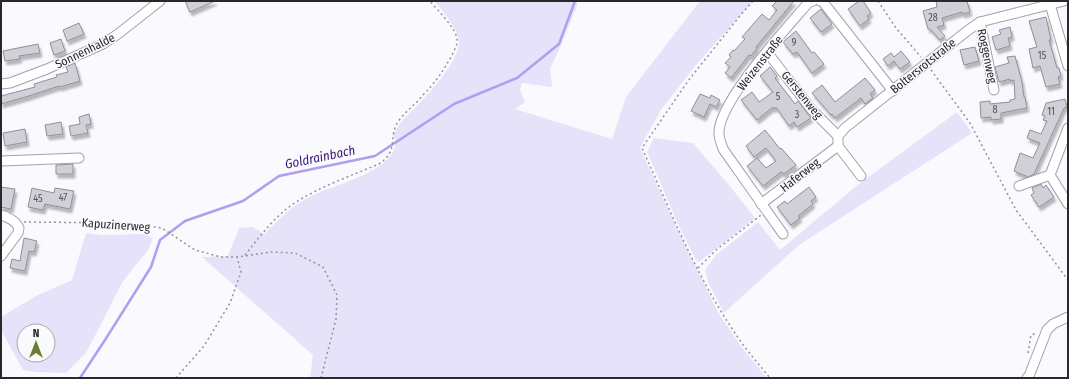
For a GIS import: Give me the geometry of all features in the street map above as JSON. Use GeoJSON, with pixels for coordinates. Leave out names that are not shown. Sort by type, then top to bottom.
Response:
{"type":"FeatureCollection","features":[{"type":"Feature","properties":{"kind":"street","name":"Sonnenhalde"},"geometry":{"type":"LineString","coordinates":[[1,84],[10,83],[47,69],[103,44],[160,1]]}},
{"type":"Feature","properties":{"kind":"street","name":"Weizenstraße"},"geometry":{"type":"LineString","coordinates":[[783,234],[723,149],[719,134],[721,122],[734,96],[745,80],[808,3],[813,1]]}},
{"type":"Feature","properties":{"kind":"street"},"geometry":{"type":"LineString","coordinates":[[820,1],[824,2],[893,91]]}},
{"type":"Feature","properties":{"kind":"street","name":"Boltersrotstraße"},"geometry":{"type":"LineString","coordinates":[[838,141],[845,128],[980,22],[1050,3],[1064,1]]}},
{"type":"Feature","properties":{"kind":"street"},"geometry":{"type":"LineString","coordinates":[[1050,3],[1068,66]]}},
{"type":"Feature","properties":{"kind":"street","name":"Roggenweg"},"geometry":{"type":"LineString","coordinates":[[980,22],[994,90]]}},
{"type":"Feature","properties":{"kind":"street","name":"Gerstenweg"},"geometry":{"type":"LineString","coordinates":[[767,52],[838,141]]}},
{"type":"Feature","properties":{"kind":"street"},"geometry":{"type":"LineString","coordinates":[[1019,186],[1050,175],[1068,128]]}},
{"type":"Feature","properties":{"kind":"street"},"geometry":{"type":"LineString","coordinates":[[838,141],[861,176]]}},
{"type":"Feature","properties":{"kind":"street","name":"Haferweg"},"geometry":{"type":"LineString","coordinates":[[764,208],[838,141]]}},
{"type":"Feature","properties":{"kind":"street"},"geometry":{"type":"LineString","coordinates":[[1,161],[79,158]]}},
{"type":"Feature","properties":{"kind":"street"},"geometry":{"type":"LineString","coordinates":[[1050,175],[1068,204]]}},
{"type":"Feature","properties":{"kind":"street"},"geometry":{"type":"LineString","coordinates":[[1,215],[17,223],[19,228],[18,233],[1,256]]}},
{"type":"Feature","properties":{"kind":"street"},"geometry":{"type":"LineString","coordinates":[[1026,378],[1029,376],[1047,330],[1053,324],[1068,317]]}},
{"type":"Feature","properties":{"kind":"path"},"geometry":{"type":"LineString","coordinates":[[244,256],[285,210],[312,193],[379,164],[387,158],[392,150],[393,134],[399,120],[423,96],[443,72],[457,45],[457,38],[450,25],[430,1]]}},
{"type":"Feature","properties":{"kind":"path"},"geometry":{"type":"LineString","coordinates":[[753,1],[688,81],[642,148],[698,268],[719,309],[749,353],[770,378]]}},
{"type":"Feature","properties":{"kind":"path"},"geometry":{"type":"LineString","coordinates":[[878,1],[896,28],[926,64],[970,123],[1016,210],[1068,280]]}},
{"type":"Feature","properties":{"kind":"path"},"geometry":{"type":"LineString","coordinates":[[698,268],[716,250],[764,208]]}},
{"type":"Feature","properties":{"kind":"path","name":"Kapuzinerweg"},"geometry":{"type":"LineString","coordinates":[[17,223],[27,221],[126,223],[162,228],[195,250],[221,257],[237,257],[271,252],[294,253],[323,268],[337,295],[336,319],[322,378]]}},
{"type":"Feature","properties":{"kind":"path"},"geometry":{"type":"LineString","coordinates":[[176,378],[204,346],[230,303],[241,272],[237,257]]}},
{"type":"Feature","properties":{"kind":"shaded area"},"geometry":{"type":"Polygon","coordinates":[[[434,1],[577,1],[577,6],[550,69],[552,87],[522,83],[520,90],[525,102],[515,109],[612,139],[626,97],[700,1],[753,1],[695,66],[661,110],[640,148],[719,314],[743,349],[767,378],[310,378],[313,355],[202,257],[228,256],[239,228],[253,227],[264,234],[287,212],[302,201],[317,193],[368,173],[389,158],[394,149],[395,138],[393,137],[396,129],[442,78],[454,60],[457,51],[459,38],[457,33],[446,15],[434,1]]]}},
{"type":"Feature","properties":{"kind":"shaded area"},"geometry":{"type":"Polygon","coordinates":[[[957,112],[972,133],[799,245],[724,313],[708,282],[705,270],[716,255],[758,222],[780,250],[859,184],[957,112]]]}},
{"type":"Feature","properties":{"kind":"shaded area"},"geometry":{"type":"Polygon","coordinates":[[[654,138],[693,143],[755,218],[699,262],[696,260],[681,231],[647,152],[654,138]]]}},
{"type":"Feature","properties":{"kind":"shaded area"},"geometry":{"type":"Polygon","coordinates":[[[86,233],[103,235],[145,234],[153,238],[148,250],[123,281],[86,353],[66,373],[23,370],[19,363],[56,363],[56,323],[16,323],[16,357],[1,330],[1,317],[36,296],[72,280],[86,233]]]}},
{"type":"Feature","properties":{"kind":"building"},"geometry":{"type":"Polygon","coordinates":[[[185,1],[215,1],[190,12],[185,1]]]}},
{"type":"Feature","properties":{"kind":"building"},"geometry":{"type":"Polygon","coordinates":[[[777,1],[794,1],[756,47],[757,48],[751,56],[749,55],[731,78],[725,73],[730,67],[725,63],[731,57],[729,55],[745,39],[742,37],[762,14],[769,20],[777,10],[772,6],[777,1]]]}},
{"type":"Feature","properties":{"kind":"building"},"geometry":{"type":"Polygon","coordinates":[[[859,1],[863,1],[871,13],[867,16],[869,19],[860,26],[848,9],[859,1]]]}},
{"type":"Feature","properties":{"kind":"building"},"geometry":{"type":"Polygon","coordinates":[[[936,1],[967,1],[970,12],[963,14],[962,12],[942,18],[944,25],[937,27],[945,36],[940,40],[930,29],[928,29],[923,11],[937,7],[936,1]]]}},
{"type":"Feature","properties":{"kind":"building"},"geometry":{"type":"Polygon","coordinates":[[[821,9],[832,24],[821,32],[810,18],[821,9]]]}},
{"type":"Feature","properties":{"kind":"building"},"geometry":{"type":"Polygon","coordinates":[[[1046,17],[1051,40],[1049,40],[1057,68],[1059,68],[1061,76],[1058,77],[1060,84],[1046,87],[1040,66],[1033,68],[1029,49],[1037,47],[1029,21],[1046,17]]]}},
{"type":"Feature","properties":{"kind":"building"},"geometry":{"type":"Polygon","coordinates":[[[79,23],[84,34],[67,41],[63,30],[79,23]]]}},
{"type":"Feature","properties":{"kind":"building"},"geometry":{"type":"Polygon","coordinates":[[[1010,27],[1012,37],[1008,38],[1010,46],[996,50],[992,37],[1001,34],[999,30],[1010,27]]]}},
{"type":"Feature","properties":{"kind":"building"},"geometry":{"type":"Polygon","coordinates":[[[796,31],[812,53],[814,52],[824,64],[812,73],[797,52],[793,54],[783,42],[796,31]]]}},
{"type":"Feature","properties":{"kind":"building"},"geometry":{"type":"Polygon","coordinates":[[[61,39],[65,51],[54,55],[50,43],[61,39]]]}},
{"type":"Feature","properties":{"kind":"building"},"geometry":{"type":"Polygon","coordinates":[[[38,44],[40,53],[19,56],[20,59],[5,61],[3,51],[38,44]]]}},
{"type":"Feature","properties":{"kind":"building"},"geometry":{"type":"Polygon","coordinates":[[[975,47],[979,61],[964,65],[960,50],[975,47]]]}},
{"type":"Feature","properties":{"kind":"building"},"geometry":{"type":"Polygon","coordinates":[[[901,51],[910,62],[900,69],[894,61],[888,66],[883,59],[891,53],[894,57],[901,51]]]}},
{"type":"Feature","properties":{"kind":"building"},"geometry":{"type":"Polygon","coordinates":[[[1015,56],[1027,108],[1001,113],[1001,119],[991,120],[991,117],[981,118],[980,102],[990,101],[990,104],[1010,102],[1010,100],[1015,99],[1014,80],[1010,81],[1010,79],[999,82],[995,67],[1009,63],[1007,57],[1015,56]]]}},
{"type":"Feature","properties":{"kind":"building"},"geometry":{"type":"Polygon","coordinates":[[[75,63],[80,81],[1,104],[1,96],[35,87],[34,84],[68,72],[66,67],[75,63]]]}},
{"type":"Feature","properties":{"kind":"building"},"geometry":{"type":"Polygon","coordinates":[[[770,67],[777,76],[775,78],[795,104],[798,101],[811,118],[797,127],[794,122],[789,126],[776,107],[774,109],[773,107],[757,120],[741,100],[752,92],[759,102],[773,92],[760,76],[770,67]]]}},
{"type":"Feature","properties":{"kind":"building"},"geometry":{"type":"Polygon","coordinates":[[[865,78],[875,90],[870,94],[873,98],[865,104],[861,98],[835,118],[812,93],[822,85],[835,102],[865,78]]]}},
{"type":"Feature","properties":{"kind":"building"},"geometry":{"type":"Polygon","coordinates":[[[700,94],[710,98],[711,95],[720,100],[716,107],[710,104],[704,117],[691,111],[700,94]]]}},
{"type":"Feature","properties":{"kind":"building"},"geometry":{"type":"Polygon","coordinates":[[[1065,99],[1067,107],[1064,108],[1034,174],[1028,177],[1014,171],[1020,153],[1033,158],[1040,143],[1027,138],[1030,130],[1041,134],[1047,121],[1043,120],[1045,116],[1042,115],[1046,103],[1065,99]]]}},
{"type":"Feature","properties":{"kind":"building"},"geometry":{"type":"Polygon","coordinates":[[[89,114],[91,124],[86,125],[88,133],[71,136],[69,126],[80,124],[79,117],[89,114]]]}},
{"type":"Feature","properties":{"kind":"building"},"geometry":{"type":"Polygon","coordinates":[[[61,122],[63,134],[47,136],[45,125],[61,122]]]}},
{"type":"Feature","properties":{"kind":"building"},"geometry":{"type":"Polygon","coordinates":[[[25,129],[27,142],[5,146],[3,133],[25,129]]]}},
{"type":"Feature","properties":{"kind":"building"},"geometry":{"type":"Polygon","coordinates":[[[765,130],[780,149],[781,148],[796,165],[784,174],[781,172],[763,186],[747,166],[757,158],[766,168],[776,161],[766,148],[754,157],[746,146],[765,130]]]}},
{"type":"Feature","properties":{"kind":"building"},"geometry":{"type":"Polygon","coordinates":[[[73,164],[73,174],[56,174],[56,165],[73,164]]]}},
{"type":"Feature","properties":{"kind":"building"},"geometry":{"type":"Polygon","coordinates":[[[1041,184],[1043,188],[1046,185],[1054,197],[1039,207],[1031,195],[1034,193],[1032,188],[1041,184]]]}},
{"type":"Feature","properties":{"kind":"building"},"geometry":{"type":"Polygon","coordinates":[[[1,187],[15,189],[11,209],[1,207],[1,187]]]}},
{"type":"Feature","properties":{"kind":"building"},"geometry":{"type":"Polygon","coordinates":[[[809,187],[816,197],[811,201],[813,204],[798,216],[800,218],[791,225],[777,207],[785,201],[787,204],[809,187]]]}},
{"type":"Feature","properties":{"kind":"building"},"geometry":{"type":"Polygon","coordinates":[[[32,188],[54,193],[55,188],[74,191],[70,209],[45,204],[43,210],[28,207],[32,188]]]}},
{"type":"Feature","properties":{"kind":"building"},"geometry":{"type":"Polygon","coordinates":[[[24,238],[37,241],[34,252],[29,251],[25,271],[10,268],[12,259],[20,261],[24,238]]]}},
{"type":"Feature","properties":{"kind":"waterway","name":"Goldrainbach"},"geometry":{"type":"LineString","coordinates":[[80,378],[151,267],[160,240],[185,221],[243,201],[279,176],[375,156],[454,104],[517,78],[559,44],[575,1]]}}]}
